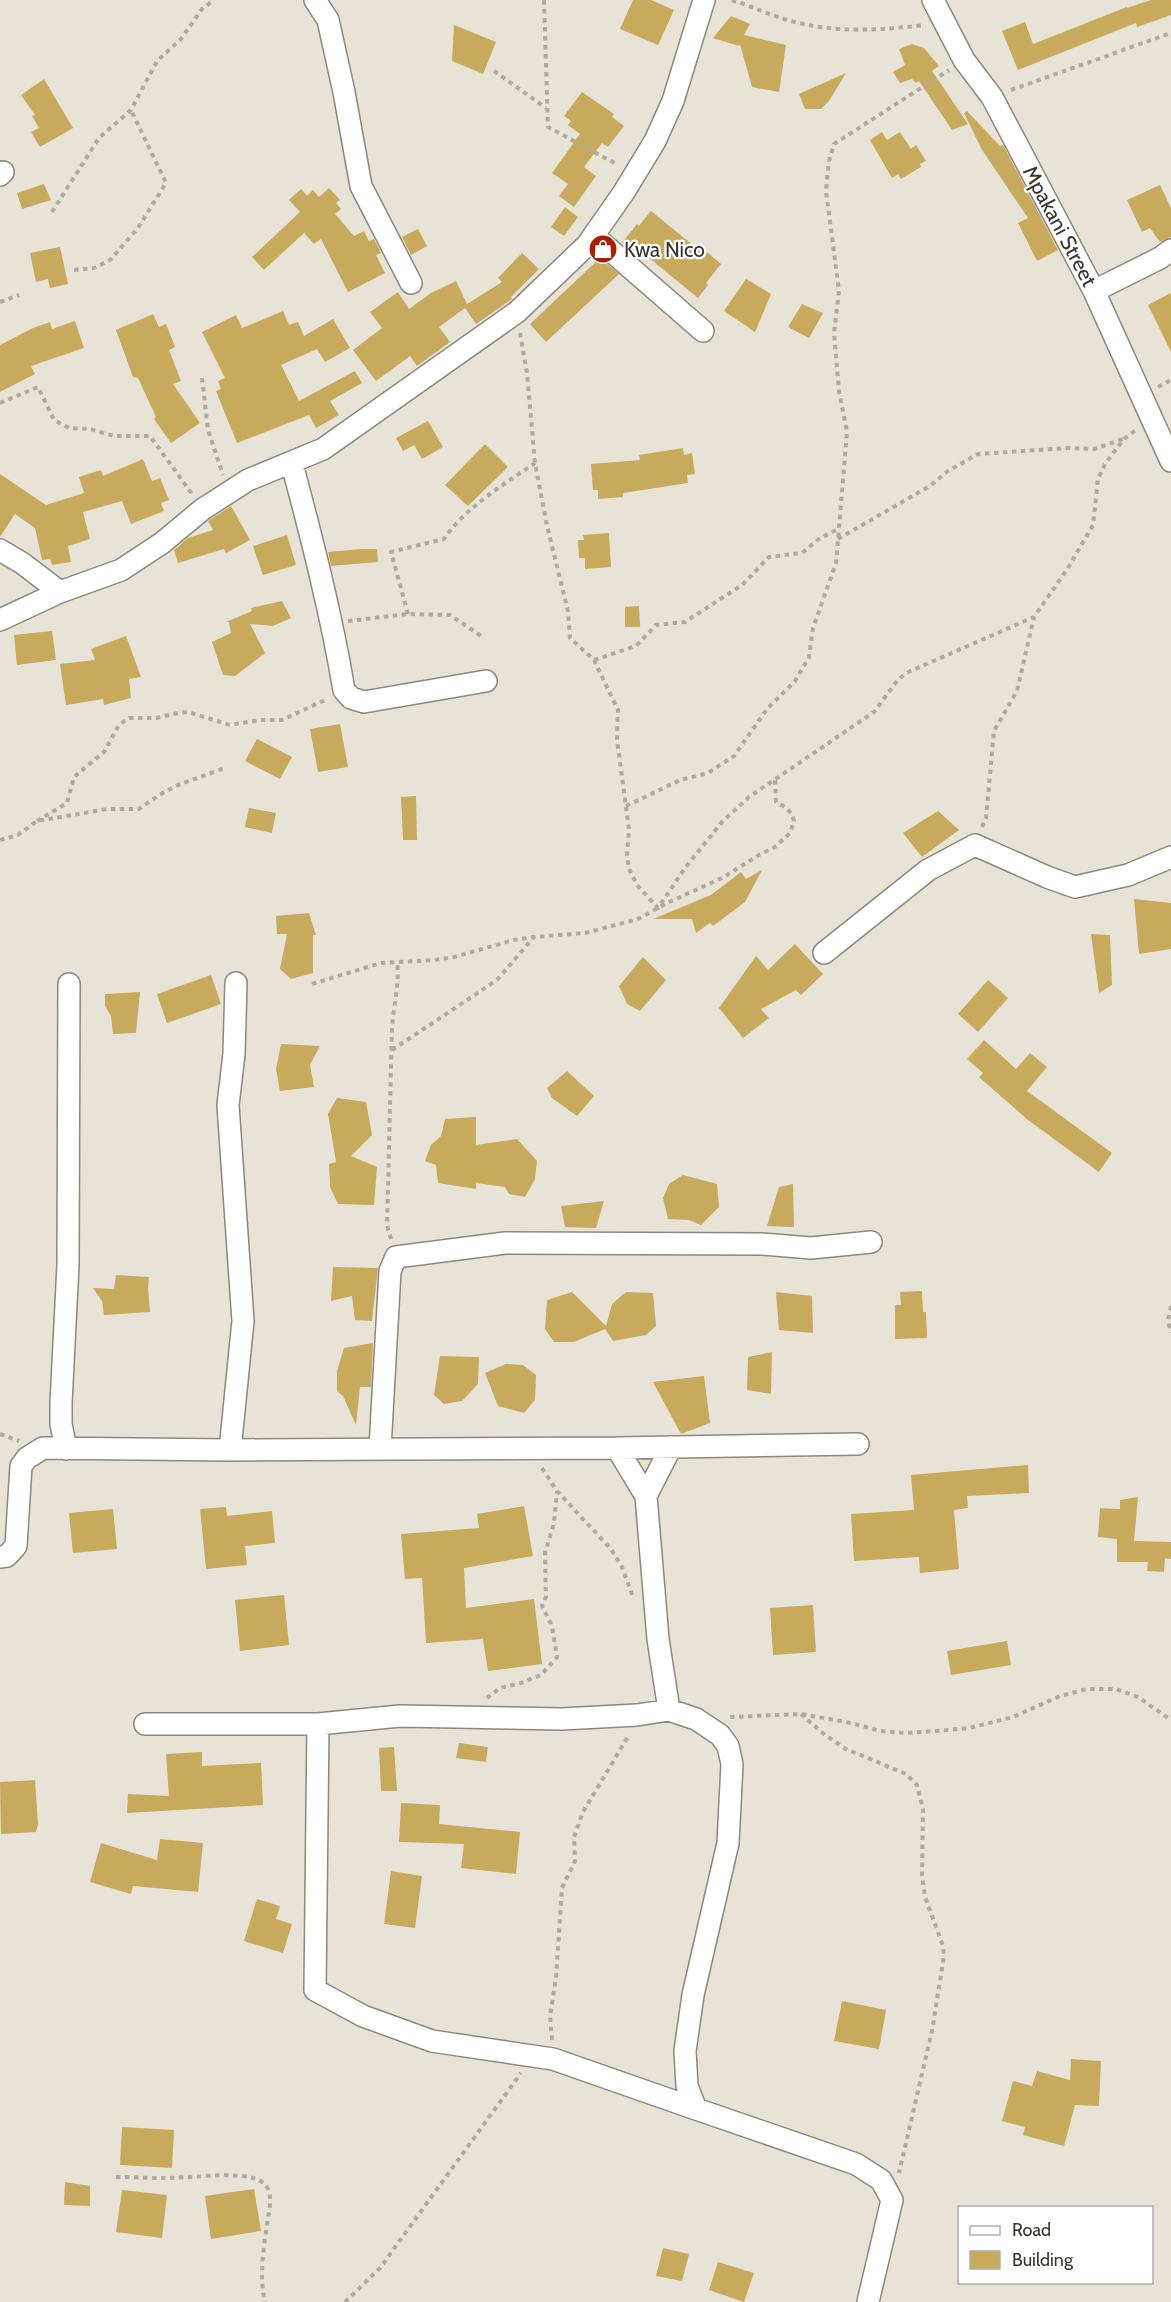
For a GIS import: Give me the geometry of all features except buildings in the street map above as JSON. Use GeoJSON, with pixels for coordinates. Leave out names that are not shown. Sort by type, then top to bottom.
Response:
{"type":"FeatureCollection","features":[{"type":"Feature","properties":{"kind":"street"},"geometry":{"type":"LineString","coordinates":[[315,0],[328,20],[361,186],[411,283]]}},
{"type":"Feature","properties":{"kind":"street"},"geometry":{"type":"LineString","coordinates":[[0,620],[60,592],[121,570],[162,543],[203,509],[248,480],[292,464],[323,449],[517,312],[594,236],[634,175],[654,141],[673,101],[704,0]]}},
{"type":"Feature","properties":{"kind":"street","name":"Mpakani Street"},"geometry":{"type":"LineString","coordinates":[[933,0],[964,60],[992,97],[1094,291],[1171,461]]}},
{"type":"Feature","properties":{"kind":"street"},"geometry":{"type":"LineString","coordinates":[[594,236],[703,331]]}},
{"type":"Feature","properties":{"kind":"street"},"geometry":{"type":"LineString","coordinates":[[1094,291],[1160,258],[1171,250]]}},
{"type":"Feature","properties":{"kind":"street"},"geometry":{"type":"LineString","coordinates":[[292,464],[333,623],[344,690],[351,698],[364,702],[486,681]]}},
{"type":"Feature","properties":{"kind":"street"},"geometry":{"type":"LineString","coordinates":[[0,550],[22,563],[60,592]]}},
{"type":"Feature","properties":{"kind":"street"},"geometry":{"type":"LineString","coordinates":[[824,953],[928,870],[975,844],[1047,877],[1075,887],[1128,875],[1171,857]]}},
{"type":"Feature","properties":{"kind":"street"},"geometry":{"type":"LineString","coordinates":[[230,1450],[243,1321],[228,1105],[234,1054],[236,982]]}},
{"type":"Feature","properties":{"kind":"street"},"geometry":{"type":"LineString","coordinates":[[66,1449],[61,1424],[61,1403],[68,1265],[69,984]]}},
{"type":"Feature","properties":{"kind":"street"},"geometry":{"type":"LineString","coordinates":[[380,1448],[390,1271],[396,1257],[505,1243],[762,1244],[811,1248],[871,1242]]}},
{"type":"Feature","properties":{"kind":"street"},"geometry":{"type":"LineString","coordinates":[[0,1557],[7,1556],[16,1546],[21,1466],[27,1458],[43,1448],[230,1450],[858,1444]]}},
{"type":"Feature","properties":{"kind":"street"},"geometry":{"type":"LineString","coordinates":[[646,1496],[671,1447]]}},
{"type":"Feature","properties":{"kind":"street"},"geometry":{"type":"LineString","coordinates":[[617,1448],[646,1496],[658,1639],[669,1710]]}},
{"type":"Feature","properties":{"kind":"street"},"geometry":{"type":"LineString","coordinates":[[145,1724],[318,1724],[400,1716],[562,1719],[637,1715],[669,1710],[696,1719],[720,1735],[728,1746],[732,1764],[728,1843],[693,1995],[685,2051],[687,2086],[696,2109]]}},
{"type":"Feature","properties":{"kind":"street"},"geometry":{"type":"LineString","coordinates":[[318,1724],[315,1990],[363,2016],[432,2041],[544,2058],[856,2164],[881,2180],[892,2200],[867,2302]]}},
{"type":"Feature","properties":{"kind":"path"},"geometry":{"type":"LineString","coordinates":[[52,212],[99,138],[131,110],[157,61],[182,39],[202,9],[214,0]]}},
{"type":"Feature","properties":{"kind":"path"},"geometry":{"type":"LineString","coordinates":[[544,0],[548,127],[634,175]]}},
{"type":"Feature","properties":{"kind":"path"},"geometry":{"type":"LineString","coordinates":[[732,0],[797,23],[839,30],[884,29],[944,22]]}},
{"type":"Feature","properties":{"kind":"path"},"geometry":{"type":"LineString","coordinates":[[992,97],[1171,33]]}},
{"type":"Feature","properties":{"kind":"path"},"geometry":{"type":"LineString","coordinates":[[626,806],[680,780],[708,773],[734,756],[767,709],[795,681],[809,657],[813,628],[836,563],[847,432],[839,391],[834,333],[839,291],[826,191],[829,161],[834,144],[964,60]]}},
{"type":"Feature","properties":{"kind":"path"},"geometry":{"type":"LineString","coordinates":[[494,71],[546,108]]}},
{"type":"Feature","properties":{"kind":"path"},"geometry":{"type":"LineString","coordinates":[[74,270],[94,268],[110,260],[138,228],[166,183],[131,110]]}},
{"type":"Feature","properties":{"kind":"path"},"geometry":{"type":"LineString","coordinates":[[0,302],[19,295]]}},
{"type":"Feature","properties":{"kind":"path"},"geometry":{"type":"LineString","coordinates":[[517,312],[527,373],[535,462],[547,526],[568,610],[570,638],[594,660],[618,710],[617,740],[629,829],[627,855],[629,869],[637,885],[658,908]]}},
{"type":"Feature","properties":{"kind":"path"},"geometry":{"type":"LineString","coordinates":[[202,378],[208,430],[228,493]]}},
{"type":"Feature","properties":{"kind":"path"},"geometry":{"type":"LineString","coordinates":[[0,403],[39,387],[54,420],[69,428],[90,429],[114,436],[150,436],[203,509]]}},
{"type":"Feature","properties":{"kind":"path"},"geometry":{"type":"LineString","coordinates":[[975,844],[986,818],[994,731],[1017,691],[1034,617],[1068,568],[1093,525],[1098,479],[1105,464],[1124,439],[1152,418]]}},
{"type":"Feature","properties":{"kind":"path"},"geometry":{"type":"LineString","coordinates":[[838,539],[930,486],[948,471],[978,454],[1068,448],[1094,449],[1124,439]]}},
{"type":"Feature","properties":{"kind":"path"},"geometry":{"type":"LineString","coordinates":[[408,614],[391,552],[444,539],[453,526],[485,498],[535,462]]}},
{"type":"Feature","properties":{"kind":"path"},"geometry":{"type":"LineString","coordinates":[[594,660],[636,646],[656,625],[685,622],[742,585],[770,557],[802,553],[819,538],[838,528]]}},
{"type":"Feature","properties":{"kind":"path"},"geometry":{"type":"LineString","coordinates":[[333,623],[408,614],[450,615],[481,636]]}},
{"type":"Feature","properties":{"kind":"path"},"geometry":{"type":"LineString","coordinates":[[658,908],[685,868],[722,822],[749,797],[775,778],[874,712],[897,681],[906,674],[1034,617]]}},
{"type":"Feature","properties":{"kind":"path"},"geometry":{"type":"LineString","coordinates":[[0,840],[18,835],[67,803],[74,777],[104,752],[118,725],[129,718],[156,718],[178,712],[188,712],[230,725],[260,720],[282,720],[344,690]]}},
{"type":"Feature","properties":{"kind":"path"},"geometry":{"type":"LineString","coordinates":[[37,821],[107,809],[139,809],[178,785],[225,768]]}},
{"type":"Feature","properties":{"kind":"path"},"geometry":{"type":"LineString","coordinates":[[312,984],[381,963],[454,957],[514,940],[585,933],[638,919],[722,878],[785,839],[793,828],[794,821],[792,813],[776,802],[775,778]]}},
{"type":"Feature","properties":{"kind":"path"},"geometry":{"type":"LineString","coordinates":[[392,1050],[497,980],[534,937]]}},
{"type":"Feature","properties":{"kind":"path"},"geometry":{"type":"LineString","coordinates":[[396,1257],[387,1225],[393,1008],[399,975],[398,961]]}},
{"type":"Feature","properties":{"kind":"path"},"geometry":{"type":"LineString","coordinates":[[1171,1306],[1168,1320],[1171,1333]]}},
{"type":"Feature","properties":{"kind":"path"},"geometry":{"type":"LineString","coordinates":[[530,1448],[557,1491],[611,1549],[622,1567],[636,1605]]}},
{"type":"Feature","properties":{"kind":"path"},"geometry":{"type":"LineString","coordinates":[[462,1717],[500,1688],[541,1675],[557,1657],[552,1626],[542,1606],[546,1597],[545,1553],[554,1522],[557,1491]]}},
{"type":"Feature","properties":{"kind":"path"},"geometry":{"type":"LineString","coordinates":[[696,1719],[801,1714],[880,1731],[905,1733],[936,1731],[969,1728],[1013,1717],[1060,1696],[1087,1689],[1116,1689],[1138,1697],[1171,1720]]}},
{"type":"Feature","properties":{"kind":"path"},"geometry":{"type":"LineString","coordinates":[[801,1714],[825,1735],[846,1749],[906,1774],[918,1785],[923,1809],[923,1886],[944,1946],[944,1956],[932,2031],[892,2200]]}},
{"type":"Feature","properties":{"kind":"path"},"geometry":{"type":"LineString","coordinates":[[345,2302],[380,2268],[501,2100],[544,2058],[556,1978],[562,1888],[575,1861],[574,1837],[583,1812],[627,1738],[637,1715]]}},
{"type":"Feature","properties":{"kind":"path"},"geometry":{"type":"LineString","coordinates":[[116,2177],[243,2175],[260,2180],[267,2187],[271,2200],[264,2253],[263,2292],[266,2302]]}},
{"type":"Feature","properties":{"kind":"place","name":"Kwa Nico"},"geometry":{"type":"Point","coordinates":[603,249]}}]}
